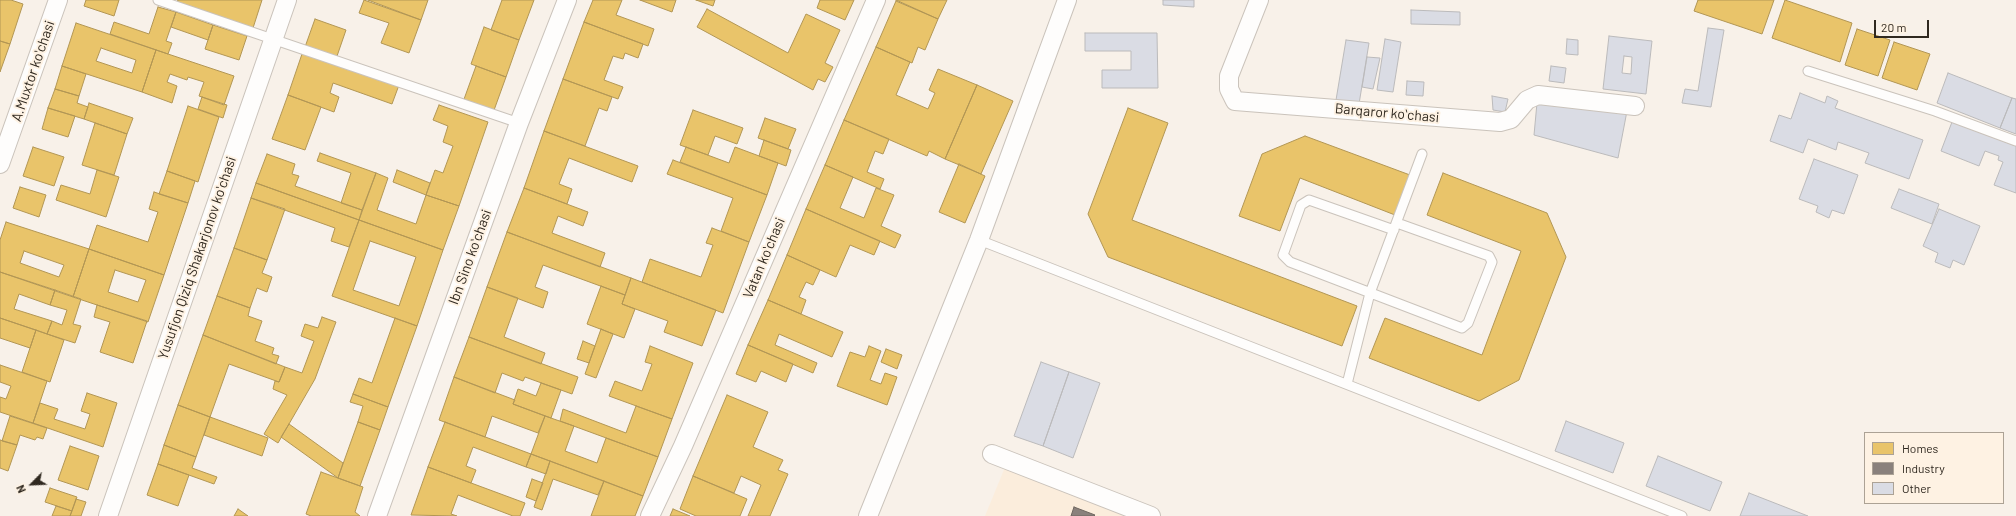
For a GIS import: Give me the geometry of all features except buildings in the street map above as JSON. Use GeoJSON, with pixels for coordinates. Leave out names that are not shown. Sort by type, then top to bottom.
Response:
{"type":"FeatureCollection","features":[{"type":"Feature","properties":{"kind":"street","name":"A.Muxtor koʻchasi"},"geometry":{"type":"LineString","coordinates":[[0,164],[58,0]]}},
{"type":"Feature","properties":{"kind":"street","name":"Yusufjon Qiziq Shakarjonov koʻchasi"},"geometry":{"type":"LineString","coordinates":[[108,516],[287,0]]}},
{"type":"Feature","properties":{"kind":"street","name":"Ibn Sino koʻchasi"},"geometry":{"type":"LineString","coordinates":[[377,516],[519,123],[567,0]]}},
{"type":"Feature","properties":{"kind":"street","name":"Vatan koʻchasi"},"geometry":{"type":"LineString","coordinates":[[650,516],[689,432],[876,0]]}},
{"type":"Feature","properties":{"kind":"street"},"geometry":{"type":"LineString","coordinates":[[868,516],[979,240],[1067,0]]}},
{"type":"Feature","properties":{"kind":"street","name":"Barqaror koʻchasi"},"geometry":{"type":"LineString","coordinates":[[1258,0],[1229,76],[1229,89],[1235,101],[1500,122],[1511,119],[1527,100],[1538,95],[1635,106]]}},
{"type":"Feature","properties":{"kind":"street"},"geometry":{"type":"LineString","coordinates":[[992,454],[1151,516]]}},
{"type":"Feature","properties":{"kind":"lane"},"geometry":{"type":"LineString","coordinates":[[158,0],[519,123]]}},
{"type":"Feature","properties":{"kind":"lane"},"geometry":{"type":"LineString","coordinates":[[1808,71],[1935,111],[2016,141]]}},
{"type":"Feature","properties":{"kind":"lane"},"geometry":{"type":"LineString","coordinates":[[1347,384],[1370,293],[1422,154]]}},
{"type":"Feature","properties":{"kind":"lane"},"geometry":{"type":"LineString","coordinates":[[1309,200],[1489,256],[1492,262],[1468,323],[1462,328],[1370,293],[1290,262],[1283,255],[1301,205],[1309,200]]}},
{"type":"Feature","properties":{"kind":"lane"},"geometry":{"type":"LineString","coordinates":[[979,240],[1682,516]]}},
{"type":"Feature","properties":{"kind":"shaded area"},"geometry":{"type":"Polygon","coordinates":[[[1010,455],[1158,516],[985,516],[1010,455]]]}}]}
